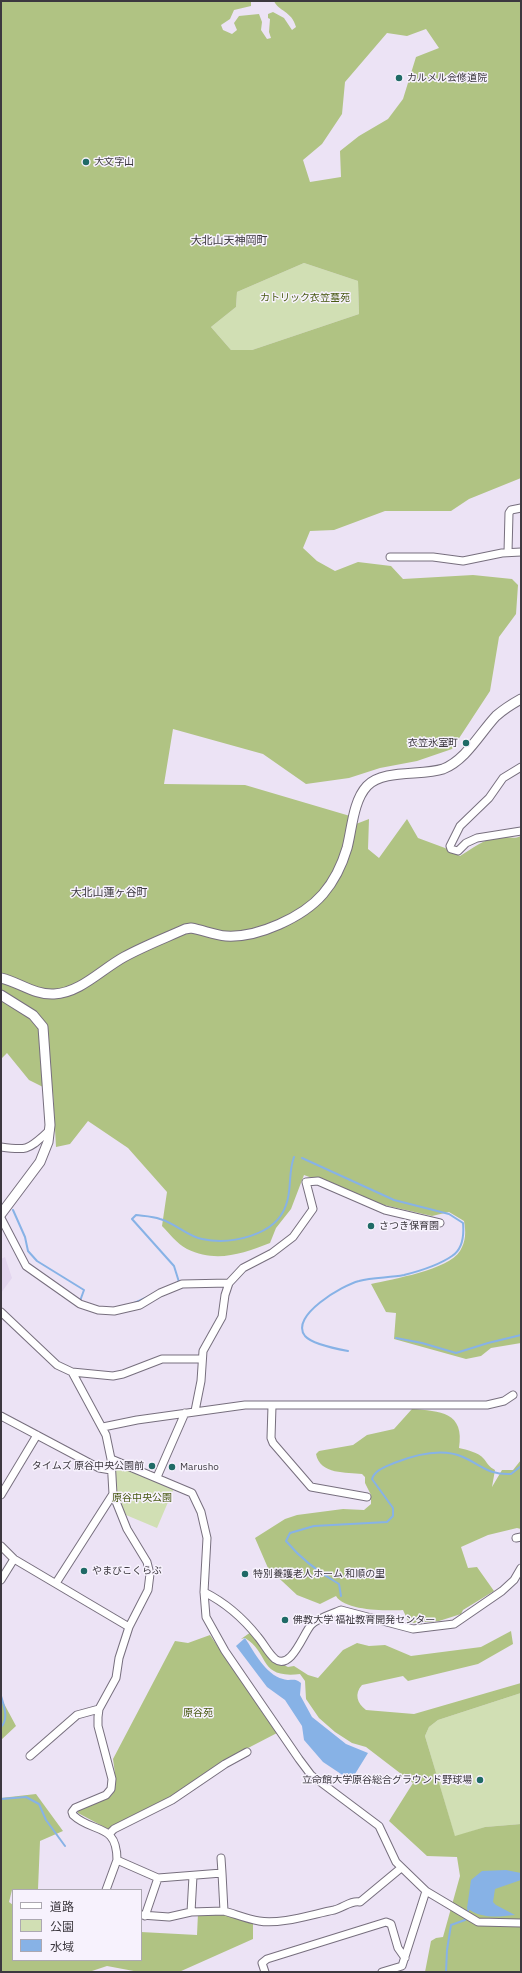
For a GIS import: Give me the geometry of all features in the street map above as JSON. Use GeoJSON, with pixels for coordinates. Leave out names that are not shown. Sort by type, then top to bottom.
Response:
{"type":"FeatureCollection","features":[{"type":"Feature","properties":{"kind":"street"},"geometry":{"type":"LineString","coordinates":[[508,552],[509,514],[511,510],[521,508]]}},
{"type":"Feature","properties":{"kind":"street"},"geometry":{"type":"LineString","coordinates":[[390,557],[433,557],[463,561],[508,552],[521,552]]}},
{"type":"Feature","properties":{"kind":"street"},"geometry":{"type":"LineString","coordinates":[[1,978],[37,992],[54,994],[76,988],[123,957],[186,929],[191,928],[226,936],[236,936],[262,931],[281,923],[313,904],[332,882],[343,862],[357,806],[368,785],[388,776],[430,772],[443,769],[455,763],[497,716],[508,706],[521,699]]}},
{"type":"Feature","properties":{"kind":"street"},"geometry":{"type":"LineString","coordinates":[[521,767],[503,778],[489,798],[460,826],[450,846],[451,849],[458,850],[466,843],[477,838],[521,831]]}},
{"type":"Feature","properties":{"kind":"street"},"geometry":{"type":"LineString","coordinates":[[1,995],[33,1015],[43,1027],[50,1130],[48,1142],[40,1162],[1,1214]]}},
{"type":"Feature","properties":{"kind":"street"},"geometry":{"type":"LineString","coordinates":[[1,1147],[23,1150],[30,1148],[50,1130]]}},
{"type":"Feature","properties":{"kind":"street"},"geometry":{"type":"LineString","coordinates":[[195,1412],[201,1382],[201,1359],[206,1344],[222,1317],[225,1295],[229,1283],[243,1268],[272,1253],[293,1238],[306,1221],[313,1209],[306,1182],[318,1181],[385,1210],[440,1223]]}},
{"type":"Feature","properties":{"kind":"street"},"geometry":{"type":"LineString","coordinates":[[1,1218],[26,1266],[66,1295],[86,1306],[98,1310],[114,1310],[140,1305],[160,1293],[182,1284],[229,1283]]}},
{"type":"Feature","properties":{"kind":"street"},"geometry":{"type":"LineString","coordinates":[[1,1312],[57,1365],[72,1372],[112,1376],[124,1374],[162,1359],[201,1359]]}},
{"type":"Feature","properties":{"kind":"street"},"geometry":{"type":"LineString","coordinates":[[72,1372],[103,1427],[111,1459],[113,1494],[127,1529],[147,1562],[150,1574],[148,1590],[129,1627],[119,1658],[116,1678],[99,1709],[98,1726],[112,1779],[111,1789],[101,1797],[81,1804],[72,1812],[75,1817],[109,1834],[117,1845],[117,1860],[106,1889]]}},
{"type":"Feature","properties":{"kind":"street"},"geometry":{"type":"LineString","coordinates":[[103,1427],[137,1420],[245,1405],[487,1405],[504,1402],[513,1396]]}},
{"type":"Feature","properties":{"kind":"street"},"geometry":{"type":"LineString","coordinates":[[272,1406],[273,1443],[311,1486],[367,1497]]}},
{"type":"Feature","properties":{"kind":"street"},"geometry":{"type":"LineString","coordinates":[[157,1477],[185,1413]]}},
{"type":"Feature","properties":{"kind":"street"},"geometry":{"type":"LineString","coordinates":[[1,1416],[99,1468],[111,1470]]}},
{"type":"Feature","properties":{"kind":"street"},"geometry":{"type":"LineString","coordinates":[[1,1495],[37,1434]]}},
{"type":"Feature","properties":{"kind":"street"},"geometry":{"type":"LineString","coordinates":[[111,1459],[157,1477],[192,1493],[198,1504],[207,1538],[204,1592],[205,1609],[212,1630],[311,1775],[379,1826],[392,1854],[401,1868],[426,1891],[463,1912],[470,1918],[482,1923],[521,1923]]}},
{"type":"Feature","properties":{"kind":"street"},"geometry":{"type":"LineString","coordinates":[[56,1583],[113,1494]]}},
{"type":"Feature","properties":{"kind":"street"},"geometry":{"type":"LineString","coordinates":[[1,1546],[14,1559],[129,1627]]}},
{"type":"Feature","properties":{"kind":"street"},"geometry":{"type":"LineString","coordinates":[[1,1580],[14,1559]]}},
{"type":"Feature","properties":{"kind":"street"},"geometry":{"type":"LineString","coordinates":[[204,1592],[215,1597],[233,1611],[260,1639],[271,1655],[276,1660],[282,1662],[286,1661],[292,1656],[311,1624],[341,1610],[413,1630],[454,1624],[502,1591],[514,1580],[521,1568]]}},
{"type":"Feature","properties":{"kind":"street"},"geometry":{"type":"LineString","coordinates":[[30,1756],[77,1715],[99,1709]]}},
{"type":"Feature","properties":{"kind":"street"},"geometry":{"type":"LineString","coordinates":[[109,1834],[114,1829],[172,1800],[225,1764],[247,1752]]}},
{"type":"Feature","properties":{"kind":"street"},"geometry":{"type":"LineString","coordinates":[[221,1858],[224,1911]]}},
{"type":"Feature","properties":{"kind":"street"},"geometry":{"type":"LineString","coordinates":[[117,1860],[158,1878],[222,1873]]}},
{"type":"Feature","properties":{"kind":"street"},"geometry":{"type":"LineString","coordinates":[[158,1878],[143,1915],[169,1917],[191,1912],[224,1911],[260,1922],[274,1922],[338,1909],[356,1901],[360,1902],[401,1868]]}},
{"type":"Feature","properties":{"kind":"street"},"geometry":{"type":"LineString","coordinates":[[191,1912],[193,1876]]}},
{"type":"Feature","properties":{"kind":"street"},"geometry":{"type":"LineString","coordinates":[[382,1972],[402,1966],[426,1891]]}},
{"type":"Feature","properties":{"kind":"street"},"geometry":{"type":"LineString","coordinates":[[265,1972],[262,1964],[267,1959],[386,1922],[390,1924],[398,1948],[405,1958]]}},
{"type":"Feature","properties":{"kind":"shaded area"},"geometry":{"type":"Polygon","coordinates":[[[5,1257],[12,1278],[1,1293],[1,1259],[5,1257]]]}},
{"type":"Feature","properties":{"kind":"green space"},"geometry":{"type":"Polygon","coordinates":[[[1,1],[251,1],[251,6],[234,10],[230,19],[221,25],[223,30],[232,34],[237,30],[234,23],[239,16],[259,14],[262,22],[261,30],[267,39],[271,38],[269,32],[270,19],[268,18],[268,14],[273,12],[284,18],[292,30],[296,27],[288,14],[274,1],[521,1],[521,478],[469,499],[451,511],[385,511],[334,530],[310,531],[303,548],[317,561],[335,571],[358,562],[391,566],[403,579],[473,575],[512,579],[518,585],[516,614],[499,637],[490,691],[452,749],[417,761],[380,768],[349,778],[306,784],[263,754],[173,729],[164,784],[245,785],[350,816],[356,824],[369,819],[368,849],[379,858],[407,819],[418,838],[445,848],[460,856],[479,844],[494,838],[515,838],[521,836],[521,1343],[491,1348],[481,1356],[466,1359],[394,1339],[396,1313],[386,1312],[371,1284],[419,1273],[454,1258],[460,1251],[463,1244],[465,1229],[464,1221],[449,1212],[432,1216],[384,1205],[304,1175],[291,1209],[276,1228],[270,1243],[249,1251],[229,1255],[208,1256],[198,1253],[187,1249],[180,1244],[162,1226],[167,1192],[128,1148],[88,1121],[70,1144],[56,1147],[53,1092],[29,1080],[7,1053],[1,1059],[1,1]],[[426,29],[407,36],[387,33],[345,82],[342,114],[322,144],[303,160],[310,182],[341,177],[340,151],[359,136],[388,119],[403,99],[416,57],[439,48],[426,29]],[[304,263],[237,292],[236,307],[211,327],[231,350],[252,350],[359,314],[358,281],[304,263]]]}},
{"type":"Feature","properties":{"kind":"green space","name":"カトリック衣笠墓苑"},"geometry":{"type":"Polygon","coordinates":[[[304,263],[358,281],[359,314],[252,350],[231,350],[211,327],[236,307],[237,292],[304,263]]]}},
{"type":"Feature","properties":{"kind":"green space"},"geometry":{"type":"Polygon","coordinates":[[[412,1409],[441,1413],[454,1420],[458,1427],[460,1436],[459,1448],[479,1455],[490,1467],[495,1470],[492,1487],[502,1470],[513,1470],[521,1460],[521,1529],[517,1528],[488,1535],[461,1547],[468,1568],[477,1567],[494,1591],[463,1610],[461,1614],[439,1621],[412,1623],[408,1621],[403,1610],[377,1610],[357,1607],[348,1605],[336,1596],[320,1604],[297,1595],[268,1568],[255,1538],[285,1519],[297,1515],[343,1509],[364,1510],[371,1504],[371,1495],[365,1483],[365,1477],[362,1474],[328,1469],[319,1461],[316,1454],[319,1451],[353,1445],[367,1435],[394,1429],[412,1409]]]}},
{"type":"Feature","properties":{"kind":"green space","name":"原谷中央公園"},"geometry":{"type":"Polygon","coordinates":[[[119,1465],[174,1488],[157,1528],[126,1515],[118,1497],[115,1483],[116,1470],[119,1465]]]}},
{"type":"Feature","properties":{"kind":"green space"},"geometry":{"type":"Polygon","coordinates":[[[511,1631],[513,1644],[478,1664],[408,1681],[403,1676],[362,1685],[357,1695],[360,1704],[366,1710],[414,1714],[521,1683],[521,1693],[438,1720],[429,1727],[425,1736],[455,1836],[485,1827],[521,1824],[521,1972],[425,1972],[431,1941],[436,1938],[443,1937],[460,1876],[457,1857],[427,1856],[389,1821],[413,1783],[366,1747],[352,1743],[335,1732],[319,1718],[306,1699],[305,1681],[300,1674],[287,1675],[277,1673],[266,1664],[253,1644],[245,1638],[241,1639],[251,1632],[282,1664],[288,1667],[294,1666],[308,1675],[318,1678],[343,1650],[357,1643],[369,1646],[385,1645],[411,1656],[481,1647],[511,1631]]]}},
{"type":"Feature","properties":{"kind":"green space","name":"原谷苑"},"geometry":{"type":"Polygon","coordinates":[[[210,1635],[277,1733],[223,1761],[168,1799],[108,1829],[78,1813],[78,1810],[106,1799],[114,1791],[115,1774],[113,1759],[175,1641],[188,1643],[210,1635]]]}},
{"type":"Feature","properties":{"kind":"green space","name":"立命館大学原谷総合グラウンド野球場"},"geometry":{"type":"Polygon","coordinates":[[[521,1693],[521,1824],[485,1827],[455,1837],[425,1736],[429,1727],[438,1720],[521,1693]]]}},
{"type":"Feature","properties":{"kind":"green space"},"geometry":{"type":"Polygon","coordinates":[[[1,1698],[16,1726],[1,1740],[1,1698]]]}},
{"type":"Feature","properties":{"kind":"green space"},"geometry":{"type":"Polygon","coordinates":[[[36,1794],[63,1831],[40,1841],[38,1889],[12,1889],[9,1902],[12,1904],[12,1961],[142,1961],[142,1932],[197,1935],[198,1913],[221,1914],[253,1922],[253,1939],[179,1972],[139,1972],[107,1966],[89,1972],[1,1972],[1,1798],[36,1794]]]}},
{"type":"Feature","properties":{"kind":"water"},"geometry":{"type":"Polygon","coordinates":[[[245,1638],[261,1662],[271,1673],[283,1679],[296,1680],[301,1683],[300,1695],[312,1717],[346,1744],[368,1753],[355,1774],[347,1778],[323,1762],[304,1740],[302,1726],[285,1700],[267,1687],[236,1646],[245,1638]]]}},
{"type":"Feature","properties":{"kind":"water"},"geometry":{"type":"Polygon","coordinates":[[[506,1870],[521,1873],[521,1880],[495,1889],[493,1902],[515,1915],[496,1917],[484,1916],[472,1912],[467,1908],[471,1880],[482,1871],[506,1870]]]}},
{"type":"Feature","properties":{"kind":"waterway"},"geometry":{"type":"LineString","coordinates":[[179,1282],[174,1266],[132,1219],[136,1215],[157,1218],[171,1223],[191,1235],[213,1241],[226,1241],[251,1236],[273,1224],[281,1216],[288,1199],[291,1169],[294,1157]]}},
{"type":"Feature","properties":{"kind":"waterway"},"geometry":{"type":"LineString","coordinates":[[302,1158],[394,1200],[449,1214],[463,1223],[461,1245],[456,1253],[447,1259],[416,1272],[393,1277],[359,1281],[351,1284],[320,1302],[311,1311],[304,1320],[302,1328],[305,1336],[319,1344],[348,1351]]}},
{"type":"Feature","properties":{"kind":"waterway"},"geometry":{"type":"LineString","coordinates":[[13,1210],[25,1237],[28,1251],[37,1261],[84,1290],[80,1301]]}},
{"type":"Feature","properties":{"kind":"waterway"},"geometry":{"type":"LineString","coordinates":[[132,1304],[150,1296]]}},
{"type":"Feature","properties":{"kind":"waterway"},"geometry":{"type":"LineString","coordinates":[[396,1338],[422,1343],[456,1353],[521,1335]]}},
{"type":"Feature","properties":{"kind":"waterway"},"geometry":{"type":"LineString","coordinates":[[341,1596],[339,1584],[310,1565],[286,1541],[290,1533],[314,1526],[387,1522],[393,1516],[393,1508],[372,1479],[373,1476],[381,1469],[410,1457],[437,1452],[455,1454],[486,1469],[503,1474],[511,1474],[521,1466]]}},
{"type":"Feature","properties":{"kind":"waterway"},"geometry":{"type":"LineString","coordinates":[[1,1696],[5,1716],[5,1720],[1,1727]]}},
{"type":"Feature","properties":{"kind":"waterway"},"geometry":{"type":"LineString","coordinates":[[1,1799],[26,1797],[39,1804],[46,1820],[65,1846]]}},
{"type":"Feature","properties":{"kind":"waterway"},"geometry":{"type":"LineString","coordinates":[[446,1972],[447,1950],[451,1925],[465,1920],[469,1907]]}},
{"type":"Feature","properties":{"kind":"place","name":"カルメル会修道院"},"geometry":{"type":"Point","coordinates":[399,78]}},
{"type":"Feature","properties":{"kind":"place","name":"大文字山"},"geometry":{"type":"Point","coordinates":[86,162]}},
{"type":"Feature","properties":{"kind":"place","name":"衣笠氷室町"},"geometry":{"type":"Point","coordinates":[466,743]}},
{"type":"Feature","properties":{"kind":"place","name":"さつき保育園"},"geometry":{"type":"Point","coordinates":[371,1226]}},
{"type":"Feature","properties":{"kind":"place","name":"タイムズ 原谷中央公園前"},"geometry":{"type":"Point","coordinates":[152,1466]}},
{"type":"Feature","properties":{"kind":"place","name":"Marusho"},"geometry":{"type":"Point","coordinates":[172,1467]}},
{"type":"Feature","properties":{"kind":"place","name":"やまびこくらぶ"},"geometry":{"type":"Point","coordinates":[84,1571]}},
{"type":"Feature","properties":{"kind":"place","name":"特別養護老人ホーム 和順の里"},"geometry":{"type":"Point","coordinates":[245,1574]}},
{"type":"Feature","properties":{"kind":"place","name":"佛教大学 福祉教育開発センター"},"geometry":{"type":"Point","coordinates":[285,1620]}},
{"type":"Feature","properties":{"kind":"place","name":"立命館大学原谷総合グラウンド野球場"},"geometry":{"type":"Point","coordinates":[480,1780]}},
{"type":"Feature","properties":{"kind":"district","name":"大北山天神岡町"},"geometry":{"type":"Point","coordinates":[229,241]}},
{"type":"Feature","properties":{"kind":"district","name":"大北山蓮ヶ谷町"},"geometry":{"type":"Point","coordinates":[109,893]}}]}
